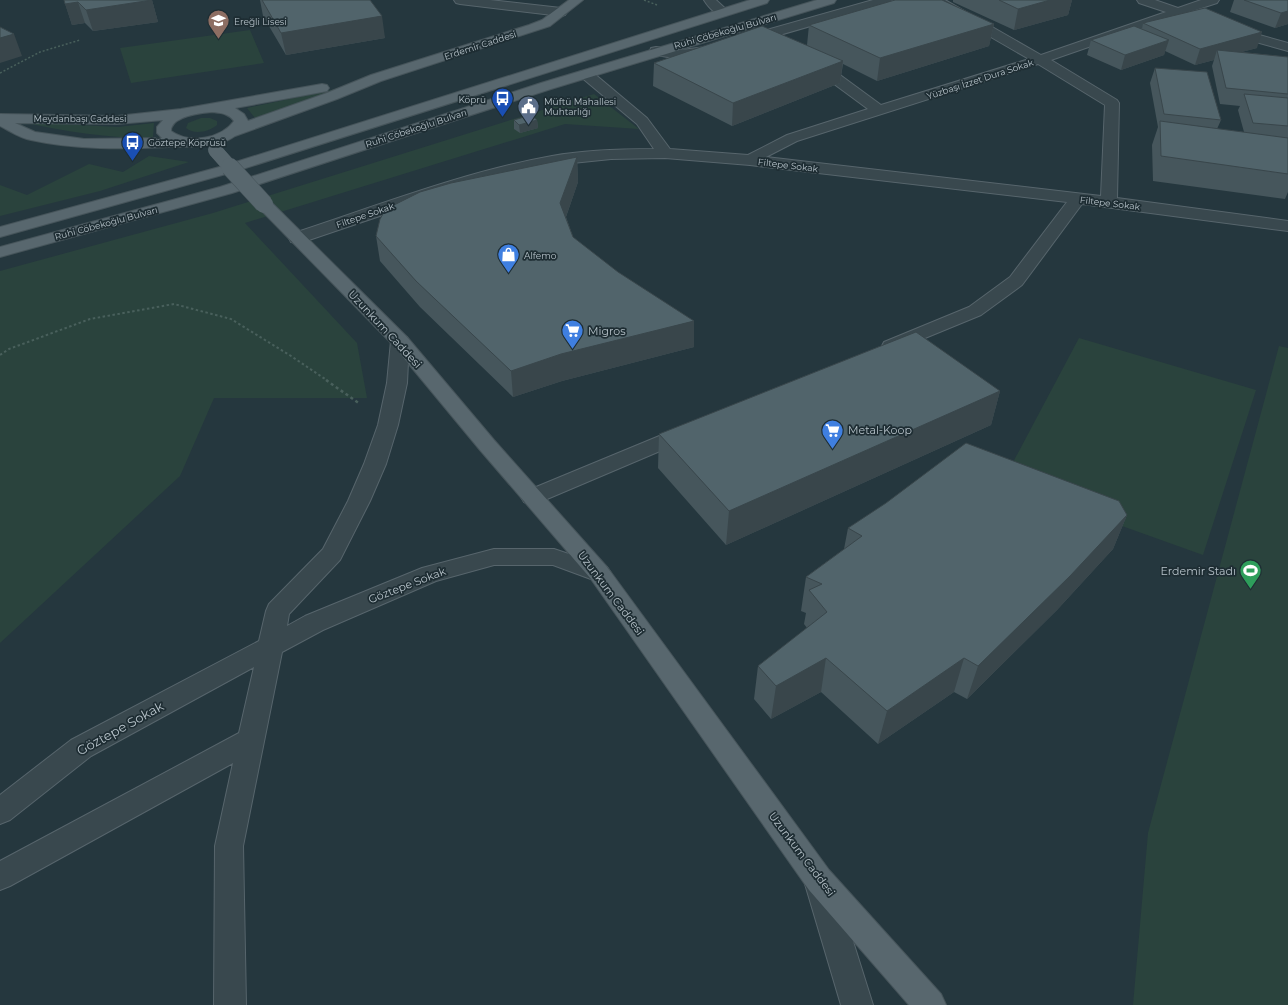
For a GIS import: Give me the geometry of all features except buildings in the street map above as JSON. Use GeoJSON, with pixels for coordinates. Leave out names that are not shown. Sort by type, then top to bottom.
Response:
{"type":"FeatureCollection","features":[{"type":"Feature","properties":{"kind":"main road","name":"Erdemir Caddesi"},"geometry":{"type":"LineString","coordinates":[[232,132],[332,96],[376,78],[533,28],[546,23],[577,0]]}},
{"type":"Feature","properties":{"kind":"main road","name":"Ruhi Cöbekoğlu Bulvarı"},"geometry":{"type":"LineString","coordinates":[[0,232],[112,203],[228,169],[598,50],[763,0]]}},
{"type":"Feature","properties":{"kind":"main road","name":"Ruhi Cöbekoğlu Bulvarı"},"geometry":{"type":"LineString","coordinates":[[0,252],[226,190],[656,51],[830,0]]}},
{"type":"Feature","properties":{"kind":"main road","name":"Erdemir Caddesi"},"geometry":{"type":"LineString","coordinates":[[212,108],[376,78]]}},
{"type":"Feature","properties":{"kind":"main road","name":"Meydanbaşı Caddesi"},"geometry":{"type":"LineString","coordinates":[[0,118],[117,120],[184,113],[212,108],[233,112],[239,116],[241,121],[232,132],[211,145],[185,142],[168,137],[164,132],[164,127],[167,122],[184,113]]}},
{"type":"Feature","properties":{"kind":"main road","name":"Meydanbaşı Caddesi"},"geometry":{"type":"LineString","coordinates":[[0,121],[32,136],[84,143],[135,144],[185,142]]}},
{"type":"Feature","properties":{"kind":"main road","name":"Uzunkum Caddesi"},"geometry":{"type":"LineString","coordinates":[[211,145],[264,204],[400,341],[487,446],[599,573],[818,880],[930,1005]]}},
{"type":"Feature","properties":{"kind":"street"},"geometry":{"type":"LineString","coordinates":[[460,0],[562,12]]}},
{"type":"Feature","properties":{"kind":"street"},"geometry":{"type":"LineString","coordinates":[[710,0],[714,6],[723,12]]}},
{"type":"Feature","properties":{"kind":"street"},"geometry":{"type":"LineString","coordinates":[[736,42],[779,36],[886,0]]}},
{"type":"Feature","properties":{"kind":"street"},"geometry":{"type":"LineString","coordinates":[[936,0],[1041,59],[1112,103],[1109,202]]}},
{"type":"Feature","properties":{"kind":"street"},"geometry":{"type":"LineString","coordinates":[[1143,0],[1199,20]]}},
{"type":"Feature","properties":{"kind":"street","name":"Yüzbaşı İzzet Dura Sokak"},"geometry":{"type":"LineString","coordinates":[[750,160],[792,138],[1041,59],[1213,0]]}},
{"type":"Feature","properties":{"kind":"street"},"geometry":{"type":"LineString","coordinates":[[1219,27],[1288,47]]}},
{"type":"Feature","properties":{"kind":"street"},"geometry":{"type":"LineString","coordinates":[[656,51],[678,56],[692,55],[714,49]]}},
{"type":"Feature","properties":{"kind":"street"},"geometry":{"type":"LineString","coordinates":[[803,54],[880,111]]}},
{"type":"Feature","properties":{"kind":"street"},"geometry":{"type":"LineString","coordinates":[[586,74],[642,121],[665,153]]}},
{"type":"Feature","properties":{"kind":"street","name":"Filtepe Sokak"},"geometry":{"type":"LineString","coordinates":[[297,238],[488,174],[553,160],[611,154],[665,153],[750,160],[1109,202],[1288,226]]}},
{"type":"Feature","properties":{"kind":"street"},"geometry":{"type":"LineString","coordinates":[[873,354],[975,311],[1016,281],[1077,199]]}},
{"type":"Feature","properties":{"kind":"street"},"geometry":{"type":"LineString","coordinates":[[230,1005],[229,846],[278,611],[332,554],[359,501],[375,464],[388,425],[397,383],[400,341]]}},
{"type":"Feature","properties":{"kind":"street"},"geometry":{"type":"LineString","coordinates":[[532,497],[699,427]]}},
{"type":"Feature","properties":{"kind":"street","name":"Göztepe Sokak"},"geometry":{"type":"LineString","coordinates":[[0,811],[81,748],[314,623],[430,574],[494,557],[554,557],[599,573]]}},
{"type":"Feature","properties":{"kind":"street"},"geometry":{"type":"LineString","coordinates":[[0,876],[251,740]]}},
{"type":"Feature","properties":{"kind":"street"},"geometry":{"type":"LineString","coordinates":[[818,880],[857,1005]]}},
{"type":"Feature","properties":{"kind":"path"},"geometry":{"type":"LineString","coordinates":[[0,73],[40,52],[80,40]]}},
{"type":"Feature","properties":{"kind":"path"},"geometry":{"type":"LineString","coordinates":[[0,355],[9,350],[90,319],[174,304],[231,319],[291,356],[362,406]]}},
{"type":"Feature","properties":{"kind":"green space"},"geometry":{"type":"Polygon","coordinates":[[[250,30],[264,63],[131,83],[120,48],[250,30]]]}},
{"type":"Feature","properties":{"kind":"green space"},"geometry":{"type":"Polygon","coordinates":[[[345,87],[300,105],[255,118],[247,108],[345,87]]]}},
{"type":"Feature","properties":{"kind":"green space"},"geometry":{"type":"Polygon","coordinates":[[[594,94],[639,129],[565,124],[245,223],[357,343],[367,398],[214,398],[180,476],[0,643],[0,271],[213,213],[594,94]]]}},
{"type":"Feature","properties":{"kind":"green space"},"geometry":{"type":"Polygon","coordinates":[[[201,118],[210,118],[217,121],[217,125],[202,132],[189,130],[186,128],[188,123],[201,118]]]}},
{"type":"Feature","properties":{"kind":"green space"},"geometry":{"type":"Polygon","coordinates":[[[22,122],[118,127],[154,123],[153,138],[87,134],[22,122]]]}},
{"type":"Feature","properties":{"kind":"green space"},"geometry":{"type":"Polygon","coordinates":[[[149,156],[189,162],[100,191],[0,216],[0,185],[27,195],[89,164],[123,172],[149,156]]]}},
{"type":"Feature","properties":{"kind":"green space"},"geometry":{"type":"Polygon","coordinates":[[[1079,338],[1256,390],[1203,555],[1002,483],[1079,338]]]}},
{"type":"Feature","properties":{"kind":"green space","name":"Erdemir Stadı"},"geometry":{"type":"Polygon","coordinates":[[[1279,346],[1288,348],[1288,1005],[1133,1005],[1148,833],[1279,346]]]}},
{"type":"Feature","properties":{"kind":"place","name":"Ereğli Lisesi"},"geometry":{"type":"Point","coordinates":[218,40]}},
{"type":"Feature","properties":{"kind":"place","name":"Köprü"},"geometry":{"type":"Point","coordinates":[502,118]}},
{"type":"Feature","properties":{"kind":"place","name":"Müftü Mahallesi Muhtarlığı"},"geometry":{"type":"Point","coordinates":[529,126]}},
{"type":"Feature","properties":{"kind":"place","name":"Göztepe Köprüsü"},"geometry":{"type":"Point","coordinates":[132,162]}},
{"type":"Feature","properties":{"kind":"place","name":"Alfemo"},"geometry":{"type":"Point","coordinates":[509,274]}},
{"type":"Feature","properties":{"kind":"place","name":"Migros"},"geometry":{"type":"Point","coordinates":[572,350]}},
{"type":"Feature","properties":{"kind":"place","name":"Metal-Koop"},"geometry":{"type":"Point","coordinates":[832,450]}},
{"type":"Feature","properties":{"kind":"place","name":"Erdemir Stadı"},"geometry":{"type":"Point","coordinates":[1251,590]}}]}
